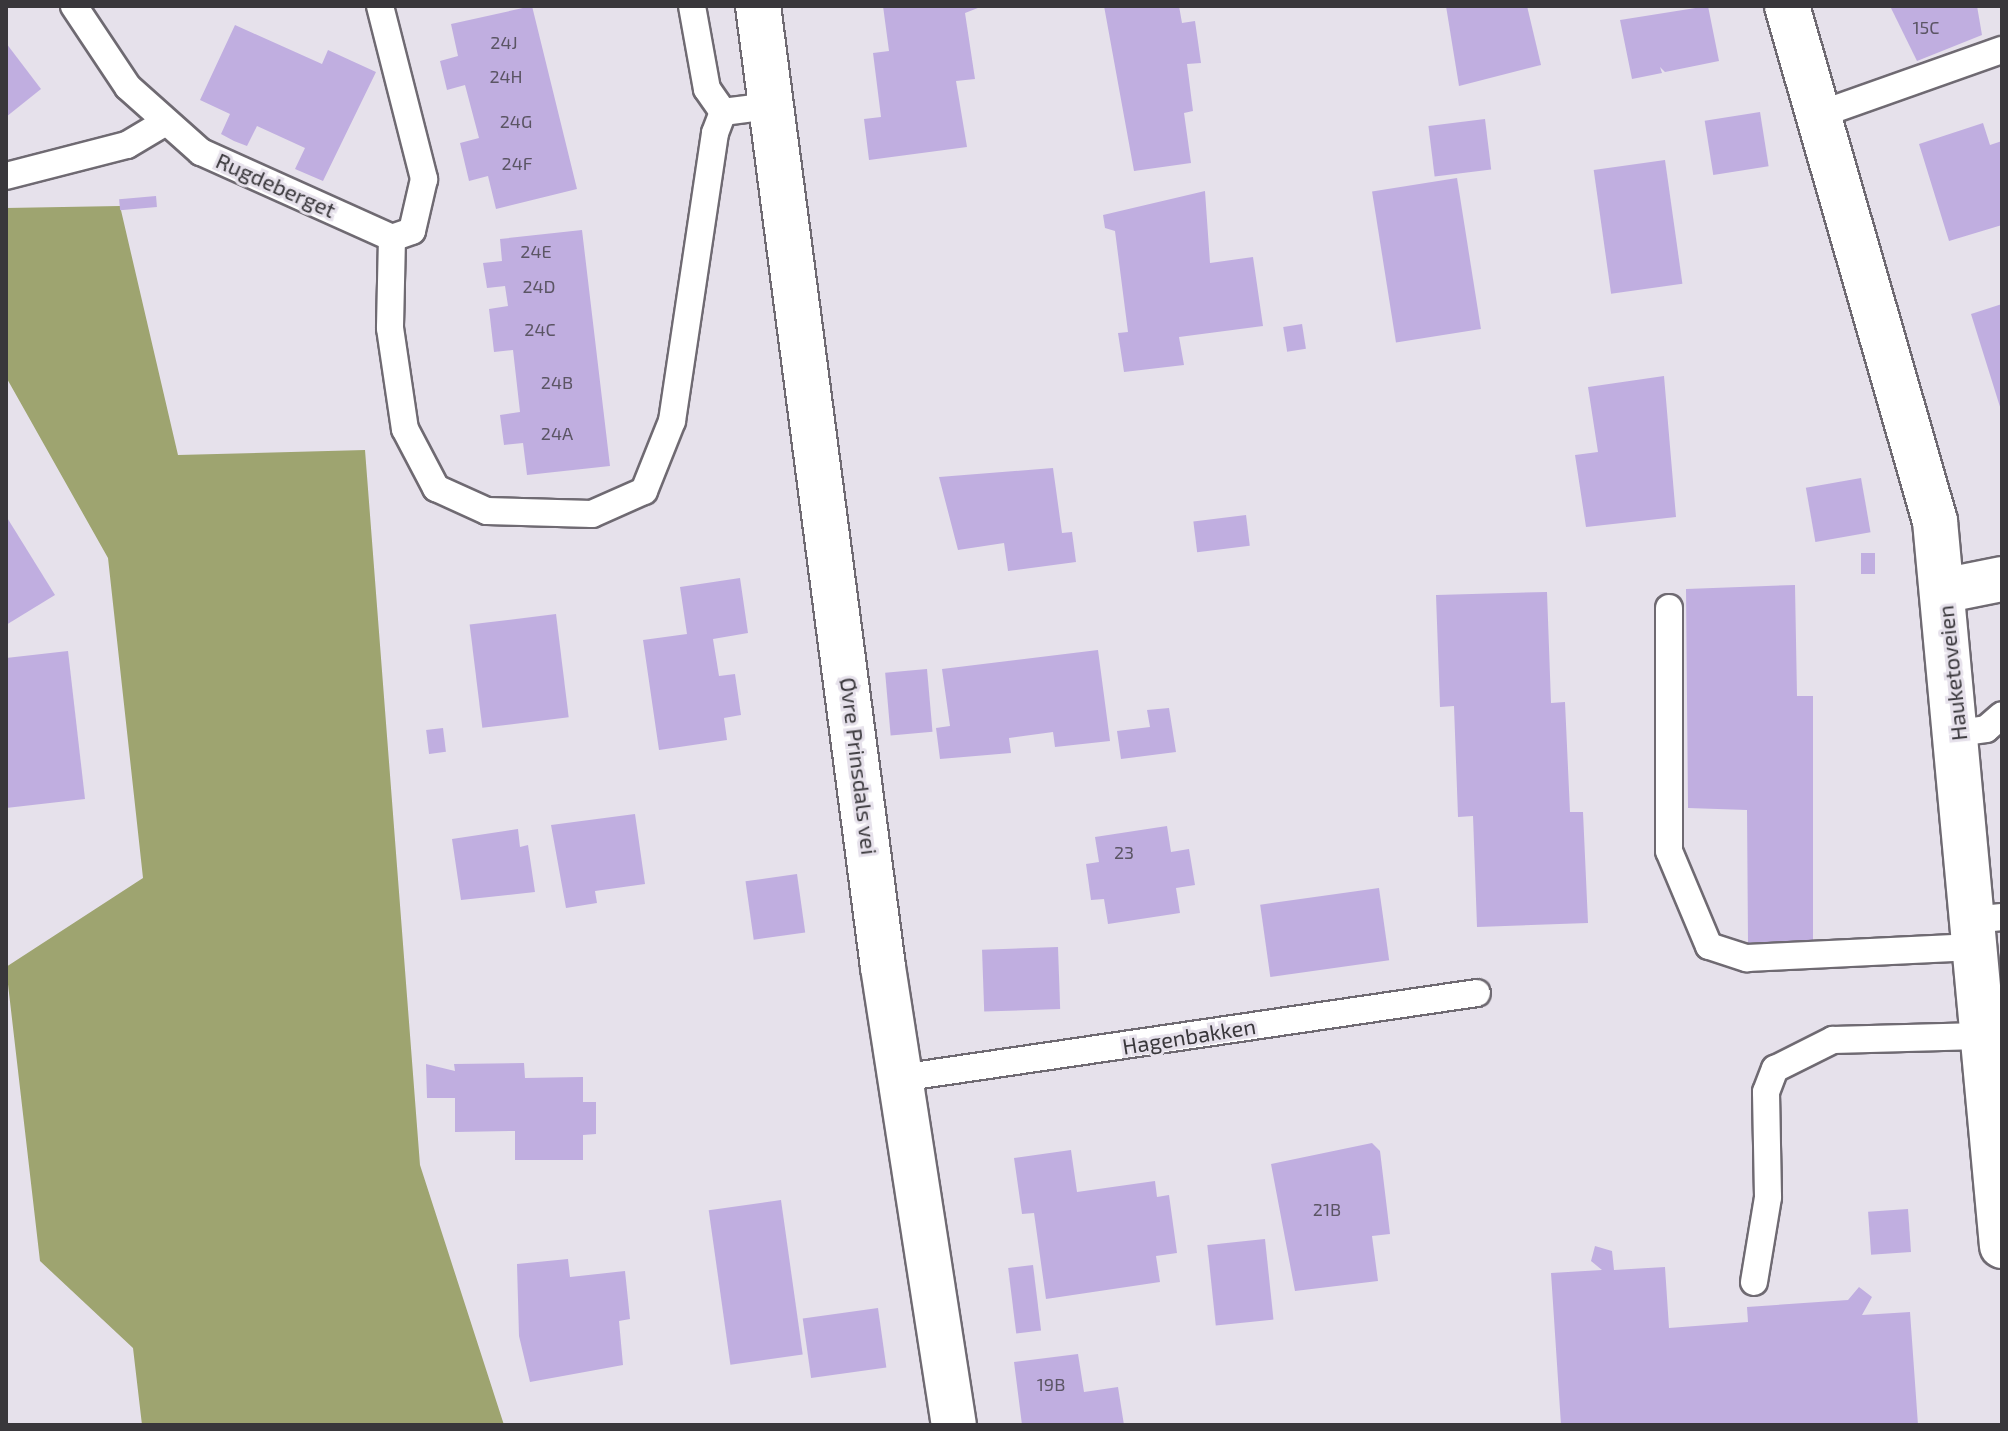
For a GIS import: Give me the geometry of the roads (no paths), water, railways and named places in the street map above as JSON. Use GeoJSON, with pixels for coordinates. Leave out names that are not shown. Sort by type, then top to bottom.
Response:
{"type":"FeatureCollection","features":[{"type":"Feature","properties":{"kind":"street","name":"Øvre Prinsdals vei"},"geometry":{"type":"LineString","coordinates":[[758,6],[900,1078],[954,1425]]}},
{"type":"Feature","properties":{"kind":"street","name":"Hauketoveien"},"geometry":{"type":"LineString","coordinates":[[1787,6],[1922,464],[1942,591],[1983,928],[1980,1036],[2001,1223]]}},
{"type":"Feature","properties":{"kind":"street"},"geometry":{"type":"LineString","coordinates":[[1942,591],[2002,579]]}},
{"type":"Feature","properties":{"kind":"lane","name":"Rugdeberget"},"geometry":{"type":"LineString","coordinates":[[74,6],[128,87],[164,123],[201,152],[392,238]]}},
{"type":"Feature","properties":{"kind":"lane"},"geometry":{"type":"LineString","coordinates":[[380,6],[424,179],[412,231],[392,238],[399,400],[416,458],[436,488],[509,515],[592,514],[623,505],[644,491],[672,421],[723,112],[707,89],[692,6]]}},
{"type":"Feature","properties":{"kind":"lane"},"geometry":{"type":"LineString","coordinates":[[1821,114],[2002,50]]}},
{"type":"Feature","properties":{"kind":"lane"},"geometry":{"type":"LineString","coordinates":[[723,112],[769,106]]}},
{"type":"Feature","properties":{"kind":"lane"},"geometry":{"type":"LineString","coordinates":[[6,176],[127,145],[164,123]]}},
{"type":"Feature","properties":{"kind":"lane"},"geometry":{"type":"LineString","coordinates":[[1669,608],[1669,851],[1709,946],[1747,958],[1983,928]]}},
{"type":"Feature","properties":{"kind":"lane"},"geometry":{"type":"LineString","coordinates":[[1959,733],[1986,729],[2002,715]]}},
{"type":"Feature","properties":{"kind":"lane","name":"Hagenbakken"},"geometry":{"type":"LineString","coordinates":[[900,1078],[1477,993]]}},
{"type":"Feature","properties":{"kind":"lane"},"geometry":{"type":"LineString","coordinates":[[1754,1282],[1768,1197],[1766,1092],[1775,1069],[1833,1040],[1980,1036]]}}]}
